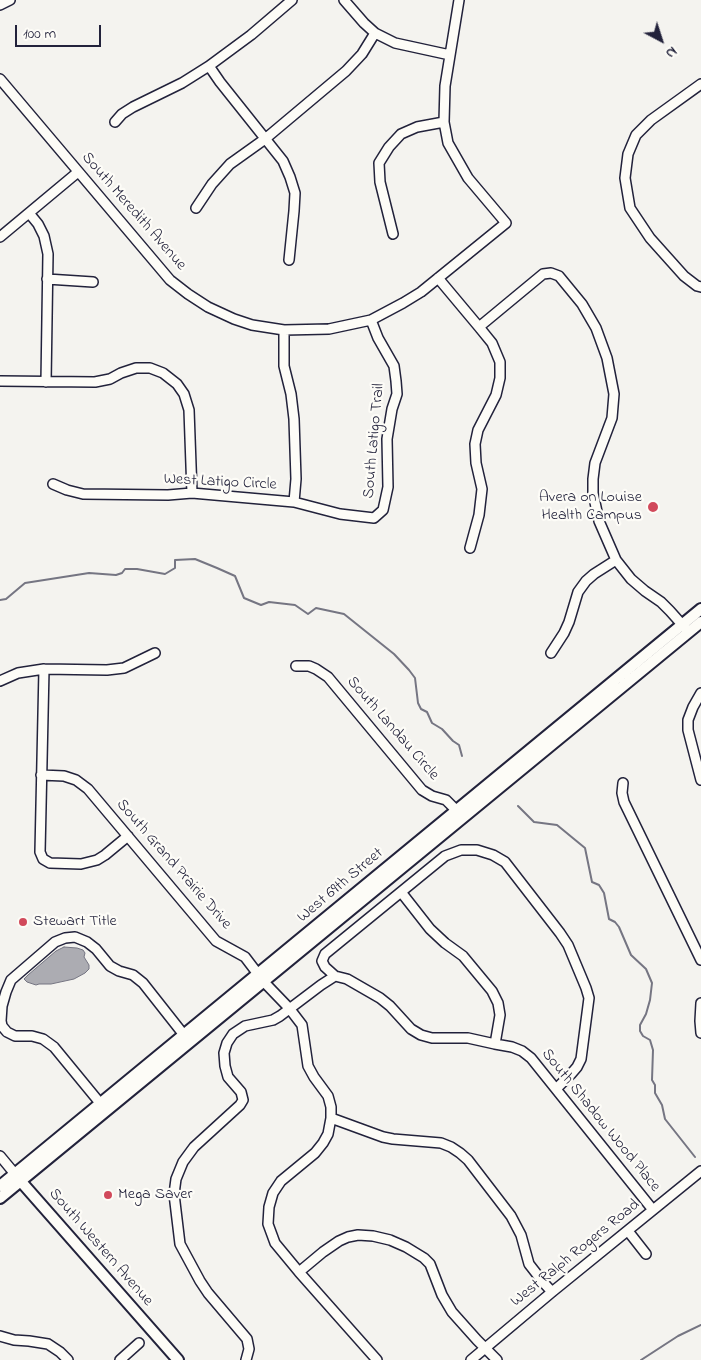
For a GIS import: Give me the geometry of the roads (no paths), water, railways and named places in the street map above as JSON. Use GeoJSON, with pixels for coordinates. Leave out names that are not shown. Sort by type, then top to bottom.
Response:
{"type":"FeatureCollection","features":[{"type":"Feature","properties":{"kind":"main road","name":"West 69th Street"},"geometry":{"type":"LineString","coordinates":[[0,1186],[18,1177],[261,978],[686,628],[701,609]]}},
{"type":"Feature","properties":{"kind":"main road","name":"West 69th Street"},"geometry":{"type":"LineString","coordinates":[[686,628],[701,622]]}},
{"type":"Feature","properties":{"kind":"main road","name":"West 69th Street"},"geometry":{"type":"LineString","coordinates":[[0,1198],[18,1177],[100,1103],[188,1038]]}},
{"type":"Feature","properties":{"kind":"main road","name":"South Western Avenue"},"geometry":{"type":"LineString","coordinates":[[18,1177],[178,1360]]}},
{"type":"Feature","properties":{"kind":"street"},"geometry":{"type":"LineString","coordinates":[[0,5],[10,0]]}},
{"type":"Feature","properties":{"kind":"street"},"geometry":{"type":"LineString","coordinates":[[115,122],[122,114],[133,107],[182,83],[209,66],[251,35],[292,0]]}},
{"type":"Feature","properties":{"kind":"street"},"geometry":{"type":"LineString","coordinates":[[344,0],[375,33],[395,43],[450,55]]}},
{"type":"Feature","properties":{"kind":"street"},"geometry":{"type":"LineString","coordinates":[[393,234],[380,182],[380,163],[389,146],[401,134],[417,127],[444,122],[445,86],[459,0]]}},
{"type":"Feature","properties":{"kind":"street"},"geometry":{"type":"LineString","coordinates":[[196,208],[212,184],[230,164],[265,139],[346,71],[362,54],[375,33]]}},
{"type":"Feature","properties":{"kind":"street"},"geometry":{"type":"LineString","coordinates":[[209,66],[283,160],[295,193],[289,260]]}},
{"type":"Feature","properties":{"kind":"street","name":"South Meredith Avenue"},"geometry":{"type":"LineString","coordinates":[[0,79],[170,280],[208,307],[234,319],[284,330],[329,329],[370,320],[415,295],[506,223],[468,178],[448,143],[444,122]]}},
{"type":"Feature","properties":{"kind":"street"},"geometry":{"type":"LineString","coordinates":[[701,84],[651,120],[636,135],[628,154],[625,178],[630,208],[650,238],[684,276],[701,288]]}},
{"type":"Feature","properties":{"kind":"street"},"geometry":{"type":"LineString","coordinates":[[0,237],[78,172]]}},
{"type":"Feature","properties":{"kind":"street"},"geometry":{"type":"LineString","coordinates":[[29,213],[38,224],[44,236],[48,254],[46,382]]}},
{"type":"Feature","properties":{"kind":"street"},"geometry":{"type":"LineString","coordinates":[[479,327],[543,274],[551,272],[559,276],[582,304],[596,328],[607,358],[614,394],[612,418],[595,463],[593,479],[593,493],[599,521],[616,560],[631,579],[662,602],[686,628]]}},
{"type":"Feature","properties":{"kind":"street"},"geometry":{"type":"LineString","coordinates":[[438,278],[492,343],[500,362],[500,378],[496,395],[478,430],[475,444],[476,463],[482,489],[479,515],[470,548]]}},
{"type":"Feature","properties":{"kind":"street"},"geometry":{"type":"LineString","coordinates":[[47,279],[93,282]]}},
{"type":"Feature","properties":{"kind":"street","name":"South Latigo Trail"},"geometry":{"type":"LineString","coordinates":[[370,320],[394,366],[397,394],[387,438],[388,487],[383,510]]}},
{"type":"Feature","properties":{"kind":"street"},"geometry":{"type":"LineString","coordinates":[[284,330],[284,366],[291,394],[294,419],[296,479],[294,502]]}},
{"type":"Feature","properties":{"kind":"street"},"geometry":{"type":"LineString","coordinates":[[0,381],[95,382],[110,379],[120,373],[136,368],[150,368],[163,373],[177,384],[184,394],[188,410],[192,493]]}},
{"type":"Feature","properties":{"kind":"street","name":"West Latigo Circle"},"geometry":{"type":"LineString","coordinates":[[53,484],[83,494],[168,495],[192,493],[294,502],[340,514],[374,518],[383,510]]}},
{"type":"Feature","properties":{"kind":"street"},"geometry":{"type":"LineString","coordinates":[[551,653],[569,622],[578,592],[594,574],[616,560]]}},
{"type":"Feature","properties":{"kind":"street"},"geometry":{"type":"LineString","coordinates":[[0,681],[18,673],[44,669],[107,670],[124,668],[155,653]]}},
{"type":"Feature","properties":{"kind":"street","name":"South Landau Circle"},"geometry":{"type":"LineString","coordinates":[[296,666],[309,666],[328,677],[422,790],[432,796],[446,800],[460,814]]}},
{"type":"Feature","properties":{"kind":"street"},"geometry":{"type":"LineString","coordinates":[[44,669],[40,852],[43,859],[50,863],[81,864],[97,860],[128,836]]}},
{"type":"Feature","properties":{"kind":"street"},"geometry":{"type":"LineString","coordinates":[[701,693],[688,720],[688,730],[701,780]]}},
{"type":"Feature","properties":{"kind":"street","name":"South Grand Prairie Drive"},"geometry":{"type":"LineString","coordinates":[[41,775],[64,776],[76,780],[88,789],[216,941],[244,957],[290,1008],[302,1025],[308,1066],[328,1096],[331,1118],[328,1134],[323,1143],[315,1153],[281,1181],[273,1193],[269,1207],[268,1224],[275,1242],[299,1272],[378,1360]]}},
{"type":"Feature","properties":{"kind":"street"},"geometry":{"type":"LineString","coordinates":[[623,783],[622,793],[624,802],[701,960]]}},
{"type":"Feature","properties":{"kind":"street"},"geometry":{"type":"LineString","coordinates":[[246,1360],[249,1349],[247,1339],[200,1282],[180,1244],[174,1194],[176,1179],[183,1162],[194,1147],[240,1106],[243,1100],[241,1092],[228,1077],[224,1053],[227,1042],[233,1034],[245,1026],[273,1020],[335,976],[324,967],[322,961],[325,954],[445,856],[461,850],[477,850],[493,855],[505,862],[560,933],[575,962],[589,998],[581,1059],[577,1068],[556,1089]]}},
{"type":"Feature","properties":{"kind":"street"},"geometry":{"type":"LineString","coordinates":[[401,892],[430,929],[463,956],[492,991],[498,1003],[500,1015],[495,1044]]}},
{"type":"Feature","properties":{"kind":"street"},"geometry":{"type":"LineString","coordinates":[[100,1103],[54,1047],[43,1039],[32,1036],[15,1036],[7,1032],[2,1026],[2,1006],[11,980],[55,942],[75,937],[87,942],[96,949],[110,966],[133,975],[143,983],[188,1038]]}},
{"type":"Feature","properties":{"kind":"street","name":"South Shadow Wood Place"},"geometry":{"type":"LineString","coordinates":[[335,976],[347,978],[380,998],[411,1029],[421,1035],[432,1038],[468,1038],[512,1047],[522,1051],[556,1089],[653,1210]]}},
{"type":"Feature","properties":{"kind":"street"},"geometry":{"type":"LineString","coordinates":[[701,1003],[701,1033]]}},
{"type":"Feature","properties":{"kind":"street"},"geometry":{"type":"LineString","coordinates":[[331,1118],[394,1140],[441,1143],[460,1153],[468,1160],[511,1216],[521,1235],[529,1264],[552,1292]]}},
{"type":"Feature","properties":{"kind":"street","name":"South Western Avenue"},"geometry":{"type":"LineString","coordinates":[[0,1156],[18,1177]]}},
{"type":"Feature","properties":{"kind":"street","name":"West Ralph Rogers Road"},"geometry":{"type":"LineString","coordinates":[[471,1360],[701,1171]]}},
{"type":"Feature","properties":{"kind":"street"},"geometry":{"type":"LineString","coordinates":[[628,1231],[646,1254]]}},
{"type":"Feature","properties":{"kind":"street"},"geometry":{"type":"LineString","coordinates":[[299,1272],[339,1241],[348,1237],[358,1235],[373,1236],[390,1240],[406,1247],[430,1264],[446,1303],[452,1312],[498,1360]]}},
{"type":"Feature","properties":{"kind":"street"},"geometry":{"type":"LineString","coordinates":[[0,1336],[14,1340],[48,1344],[68,1360]]}},
{"type":"Feature","properties":{"kind":"street"},"geometry":{"type":"LineString","coordinates":[[120,1360],[139,1343]]}},
{"type":"Feature","properties":{"kind":"waterway"},"geometry":{"type":"LineString","coordinates":[[0,600],[6,599],[25,583],[89,573],[116,575],[122,573],[125,569],[165,574],[175,568],[175,560],[195,559],[235,576],[244,598],[261,605],[269,602],[295,605],[308,614],[316,608],[344,614],[394,654],[409,670],[415,678],[418,703],[421,709],[427,712],[432,723],[442,729],[459,745],[462,756]]}},
{"type":"Feature","properties":{"kind":"waterway"},"geometry":{"type":"LineString","coordinates":[[518,806],[534,822],[557,825],[585,848],[592,882],[599,885],[604,893],[609,919],[619,927],[631,955],[646,969],[652,983],[650,1000],[640,1025],[640,1031],[643,1036],[650,1040],[653,1050],[652,1080],[655,1085],[655,1093],[662,1105],[665,1119],[695,1157]]}},
{"type":"Feature","properties":{"kind":"waterway"},"geometry":{"type":"LineString","coordinates":[[641,1360],[678,1336],[701,1325]]}},
{"type":"Feature","properties":{"kind":"place","name":"Avera on Louise Health Campus"},"geometry":{"type":"Point","coordinates":[653,507]}},
{"type":"Feature","properties":{"kind":"place","name":"Stewart Title"},"geometry":{"type":"Point","coordinates":[23,922]}},
{"type":"Feature","properties":{"kind":"place","name":"Mega Saver"},"geometry":{"type":"Point","coordinates":[108,1195]}}]}
